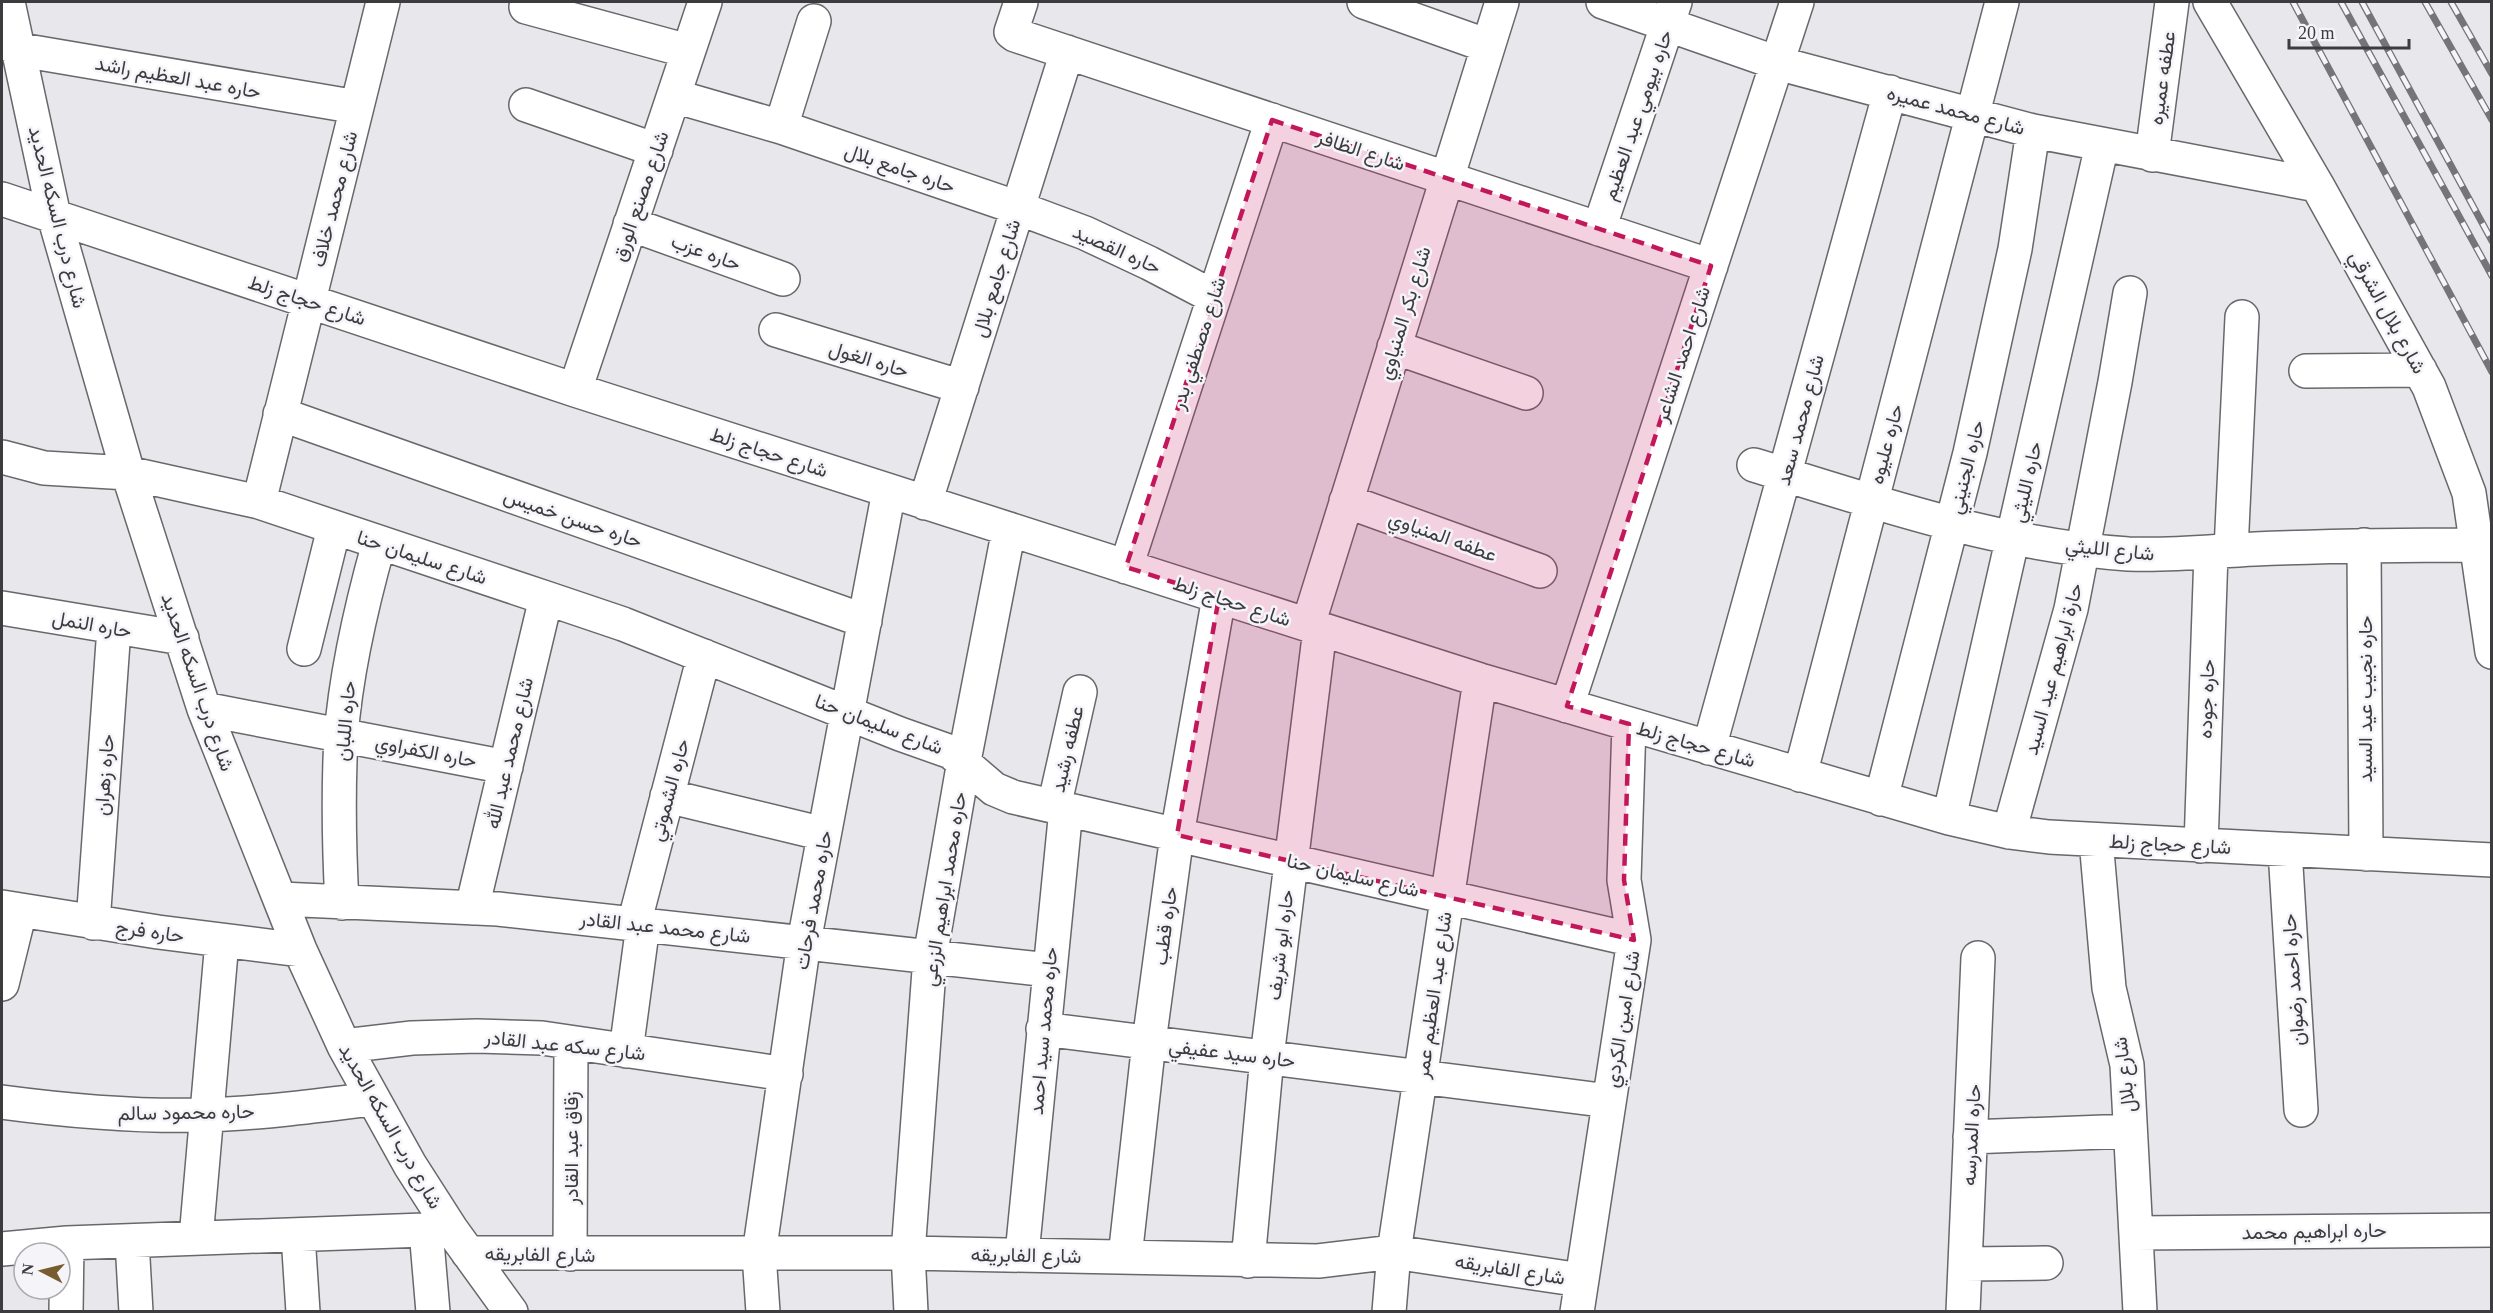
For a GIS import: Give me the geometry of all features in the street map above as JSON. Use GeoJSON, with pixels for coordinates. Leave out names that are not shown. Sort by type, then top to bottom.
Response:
{"type":"FeatureCollection","features":[{"type":"Feature","properties":{"kind":"street","name":"شارع درب السكه الحديد"},"geometry":{"type":"LineString","coordinates":[[8,2],[11,46],[54,216],[128,473],[204,709],[300,950],[371,1099],[449,1237],[511,1311]]}},
{"type":"Feature","properties":{"kind":"street","name":"شارع محمد خلاف"},"geometry":{"type":"LineString","coordinates":[[259,502],[383,2]]}},
{"type":"Feature","properties":{"kind":"street","name":"شارع مصنع الورق"},"geometry":{"type":"LineString","coordinates":[[575,390],[705,2]]}},
{"type":"Feature","properties":{"kind":"street"},"geometry":{"type":"LineString","coordinates":[[1364,2],[1488,46]]}},
{"type":"Feature","properties":{"kind":"street","name":"شارع بكر المنياوي"},"geometry":{"type":"LineString","coordinates":[[1314,627],[1346,501],[1502,2]]}},
{"type":"Feature","properties":{"kind":"street","name":"شارع محمد عميره"},"geometry":{"type":"LineString","coordinates":[[1604,2],[1671,13],[1777,63],[2033,131],[2317,185]]}},
{"type":"Feature","properties":{"kind":"street","name":"شارع احمد الشاعر"},"geometry":{"type":"LineString","coordinates":[[1567,706],[1797,2]]}},
{"type":"Feature","properties":{"kind":"street","name":"حاره عليوه"},"geometry":{"type":"LineString","coordinates":[[1800,775],[2001,2]]}},
{"type":"Feature","properties":{"kind":"street","name":"عطفه عميره"},"geometry":{"type":"LineString","coordinates":[[2152,155],[2172,2]]}},
{"type":"Feature","properties":{"kind":"street","name":"شارع بلال الشرقي"},"geometry":{"type":"LineString","coordinates":[[2210,2],[2317,185],[2429,387],[2469,493],[2492,651]]}},
{"type":"Feature","properties":{"kind":"street"},"geometry":{"type":"LineString","coordinates":[[526,7],[688,51]]}},
{"type":"Feature","properties":{"kind":"street","name":"شارع الظافر"},"geometry":{"type":"LineString","coordinates":[[1017,10],[1067,52],[1711,266]]}},
{"type":"Feature","properties":{"kind":"street","name":"حاره بيومي عبد العظيم"},"geometry":{"type":"LineString","coordinates":[[1599,229],[1671,13]]}},
{"type":"Feature","properties":{"kind":"street"},"geometry":{"type":"LineString","coordinates":[[781,128],[814,21]]}},
{"type":"Feature","properties":{"kind":"street","name":"حاره عبد العظيم راشد"},"geometry":{"type":"LineString","coordinates":[[11,46],[357,108]]}},
{"type":"Feature","properties":{"kind":"street","name":"شارع جامع بلال"},"geometry":{"type":"LineString","coordinates":[[925,503],[1067,52]]}},
{"type":"Feature","properties":{"kind":"street","name":"شارع محمد سعد"},"geometry":{"type":"LineString","coordinates":[[1709,748],[1770,469],[1890,92]]}},
{"type":"Feature","properties":{"kind":"street","name":"حاره جامع بلال"},"geometry":{"type":"LineString","coordinates":[[674,96],[781,128],[1018,208]]}},
{"type":"Feature","properties":{"kind":"street"},"geometry":{"type":"LineString","coordinates":[[526,105],[656,150]]}},
{"type":"Feature","properties":{"kind":"street","name":"شارع مصطفي بدر"},"geometry":{"type":"LineString","coordinates":[[1125,567],[1212,296],[1272,120]]}},
{"type":"Feature","properties":{"kind":"street","name":"حاره الجنيني"},"geometry":{"type":"LineString","coordinates":[[1881,799],[1970,453],[2015,249],[2033,131]]}},
{"type":"Feature","properties":{"kind":"street","name":"حاره الليثي"},"geometry":{"type":"LineString","coordinates":[[1949,818],[2102,145]]}},
{"type":"Feature","properties":{"kind":"street","name":"شارع حجاج زلط"},"geometry":{"type":"LineString","coordinates":[[2,199],[575,390],[1480,680],[1949,818],[2009,832],[2096,840],[2492,860]]}},
{"type":"Feature","properties":{"kind":"street","name":"حاره القصيد"},"geometry":{"type":"LineString","coordinates":[[1018,208],[1085,233],[1149,262],[1212,296]]}},
{"type":"Feature","properties":{"kind":"street","name":"حاره عزب"},"geometry":{"type":"LineString","coordinates":[[630,225],[783,279]]}},
{"type":"Feature","properties":{"kind":"street","name":"حارة ابراهيم عيد السيد"},"geometry":{"type":"LineString","coordinates":[[2009,832],[2072,609],[2130,292]]}},
{"type":"Feature","properties":{"kind":"street","name":"حاره جوده"},"geometry":{"type":"LineString","coordinates":[[2201,846],[2221,551],[2242,317]]}},
{"type":"Feature","properties":{"kind":"street","name":"حاره الغول"},"geometry":{"type":"LineString","coordinates":[[776,330],[962,387]]}},
{"type":"Feature","properties":{"kind":"street"},"geometry":{"type":"LineString","coordinates":[[1394,347],[1526,393]]}},
{"type":"Feature","properties":{"kind":"street"},"geometry":{"type":"LineString","coordinates":[[2306,371],[2420,370]]}},
{"type":"Feature","properties":{"kind":"street","name":"حاره حسن خميس"},"geometry":{"type":"LineString","coordinates":[[280,414],[865,621]]}},
{"type":"Feature","properties":{"kind":"street","name":"شارع سليمان حنا"},"geometry":{"type":"LineString","coordinates":[[3,463],[128,473],[259,502],[623,624],[951,752],[994,789],[1013,797],[1634,940]]}},
{"type":"Feature","properties":{"kind":"street","name":"شارع الليثي"},"geometry":{"type":"LineString","coordinates":[[1770,469],[1871,502],[1952,523],[2013,537],[2127,554],[2166,555],[2364,545],[2476,545]]}},
{"type":"Feature","properties":{"kind":"street","name":"حاره محمد فرحات"},"geometry":{"type":"LineString","coordinates":[[763,1311],[759,1254],[804,942],[889,491]]}},
{"type":"Feature","properties":{"kind":"street","name":"عطفه المنياوي"},"geometry":{"type":"LineString","coordinates":[[1346,501],[1539,571]]}},
{"type":"Feature","properties":{"kind":"street"},"geometry":{"type":"LineString","coordinates":[[304,649],[333,528]]}},
{"type":"Feature","properties":{"kind":"street","name":"حاره محمد ابراهيم الزرعي"},"geometry":{"type":"LineString","coordinates":[[911,1311],[908,1252],[930,957],[964,761],[1009,529]]}},
{"type":"Feature","properties":{"kind":"street","name":"حاره اللبان"},"geometry":{"type":"LineString","coordinates":[[342,903],[338,819],[342,735],[361,606],[379,543]]}},
{"type":"Feature","properties":{"kind":"street","name":"حاره نجيب عيد السيد"},"geometry":{"type":"LineString","coordinates":[[2364,545],[2366,854]]}},
{"type":"Feature","properties":{"kind":"street","name":"حاره قطب"},"geometry":{"type":"LineString","coordinates":[[1125,1257],[1149,1042],[1177,835],[1219,597]]}},
{"type":"Feature","properties":{"kind":"street","name":"شارع محمد عبد الله"},"geometry":{"type":"LineString","coordinates":[[472,908],[546,598]]}},
{"type":"Feature","properties":{"kind":"street","name":"حاره النمل"},"geometry":{"type":"LineString","coordinates":[[2,608],[182,638]]}},
{"type":"Feature","properties":{"kind":"street","name":"حاره ابو شريف"},"geometry":{"type":"LineString","coordinates":[[1248,1261],[1267,1058],[1314,627]]}},
{"type":"Feature","properties":{"kind":"street","name":"حاره زهران"},"geometry":{"type":"LineString","coordinates":[[93,923],[114,628]]}},
{"type":"Feature","properties":{"kind":"street","name":"حاره الشموتي"},"geometry":{"type":"LineString","coordinates":[[626,1051],[639,924],[668,796],[704,656]]}},
{"type":"Feature","properties":{"kind":"street","name":"شارع عبد العظيم عمر"},"geometry":{"type":"LineString","coordinates":[[1389,1311],[1394,1252],[1480,680]]}},
{"type":"Feature","properties":{"kind":"street","name":"عطفه رشيد"},"geometry":{"type":"LineString","coordinates":[[1060,808],[1080,692]]}},
{"type":"Feature","properties":{"kind":"street","name":"حاره الكفراوي"},"geometry":{"type":"LineString","coordinates":[[204,709],[506,767]]}},
{"type":"Feature","properties":{"kind":"street","name":"شارع امين الكردي"},"geometry":{"type":"LineString","coordinates":[[1579,1296],[1634,940],[1624,880],[1629,724]]}},
{"type":"Feature","properties":{"kind":"street"},"geometry":{"type":"LineString","coordinates":[[668,796],[824,834]]}},
{"type":"Feature","properties":{"kind":"street","name":"حاره محمد سيد احمد"},"geometry":{"type":"LineString","coordinates":[[1022,1254],[1043,1029],[1060,808]]}},
{"type":"Feature","properties":{"kind":"street","name":"شارع بلال"},"geometry":{"type":"LineString","coordinates":[[2096,840],[2109,988],[2127,1065],[2140,1311]]}},
{"type":"Feature","properties":{"kind":"street","name":"حاره احمد رضوان"},"geometry":{"type":"LineString","coordinates":[[2285,850],[2301,1110]]}},
{"type":"Feature","properties":{"kind":"street","name":"شارع محمد عبد القادر"},"geometry":{"type":"LineString","coordinates":[[280,899],[472,908],[639,924],[1048,970]]}},
{"type":"Feature","properties":{"kind":"street"},"geometry":{"type":"LineString","coordinates":[[2,984],[10,909]]}},
{"type":"Feature","properties":{"kind":"street","name":"حاره فرج"},"geometry":{"type":"LineString","coordinates":[[10,909],[93,923],[300,950]]}},
{"type":"Feature","properties":{"kind":"street"},"geometry":{"type":"LineString","coordinates":[[196,1238],[222,941]]}},
{"type":"Feature","properties":{"kind":"street","name":"حاره المدرسه"},"geometry":{"type":"LineString","coordinates":[[1963,1311],[1978,958]]}},
{"type":"Feature","properties":{"kind":"street","name":"حاره سيد عفيفي"},"geometry":{"type":"LineString","coordinates":[[1043,1029],[1609,1101]]}},
{"type":"Feature","properties":{"kind":"street","name":"شارع سكه عبد القادر"},"geometry":{"type":"LineString","coordinates":[[344,1046],[412,1038],[477,1036],[542,1038],[786,1074]]}},
{"type":"Feature","properties":{"kind":"street","name":"زقاق عبد القادر"},"geometry":{"type":"LineString","coordinates":[[570,1254],[571,1042]]}},
{"type":"Feature","properties":{"kind":"street","name":"حاره محمود سالم"},"geometry":{"type":"LineString","coordinates":[[2,1102],[131,1115],[208,1115],[292,1109],[371,1099]]}},
{"type":"Feature","properties":{"kind":"street"},"geometry":{"type":"LineString","coordinates":[[1970,1137],[2130,1131]]}},
{"type":"Feature","properties":{"kind":"street","name":"حاره ابراهيم محمد"},"geometry":{"type":"LineString","coordinates":[[2136,1233],[2492,1230]]}},
{"type":"Feature","properties":{"kind":"street"},"geometry":{"type":"LineString","coordinates":[[298,1235],[303,1311]]}},
{"type":"Feature","properties":{"kind":"street","name":"شارع الفابريقه"},"geometry":{"type":"LineString","coordinates":[[72,1243],[298,1235],[449,1237],[570,1254],[908,1252],[1318,1262],[1394,1252],[1579,1296]]}},
{"type":"Feature","properties":{"kind":"street"},"geometry":{"type":"LineString","coordinates":[[433,1311],[449,1237]]}},
{"type":"Feature","properties":{"kind":"street"},"geometry":{"type":"LineString","coordinates":[[132,1241],[136,1311]]}},
{"type":"Feature","properties":{"kind":"street"},"geometry":{"type":"LineString","coordinates":[[1965,1264],[2046,1263]]}},
{"type":"Feature","properties":{"kind":"highlighted area"},"geometry":{"type":"Polygon","coordinates":[[[1272,120],[1711,266],[1567,706],[1629,724],[1624,880],[1634,940],[1177,835],[1219,597],[1126,567],[1272,120]]]}},
{"type":"Feature","properties":{"kind":"railway"},"geometry":{"type":"LineString","coordinates":[[2293,2],[2492,372]]}},
{"type":"Feature","properties":{"kind":"railway"},"geometry":{"type":"LineString","coordinates":[[2341,2],[2492,276]]}},
{"type":"Feature","properties":{"kind":"railway"},"geometry":{"type":"LineString","coordinates":[[2362,2],[2492,241]]}},
{"type":"Feature","properties":{"kind":"railway"},"geometry":{"type":"LineString","coordinates":[[2425,2],[2492,120]]}},
{"type":"Feature","properties":{"kind":"railway"},"geometry":{"type":"LineString","coordinates":[[2451,2],[2492,74]]}}]}
